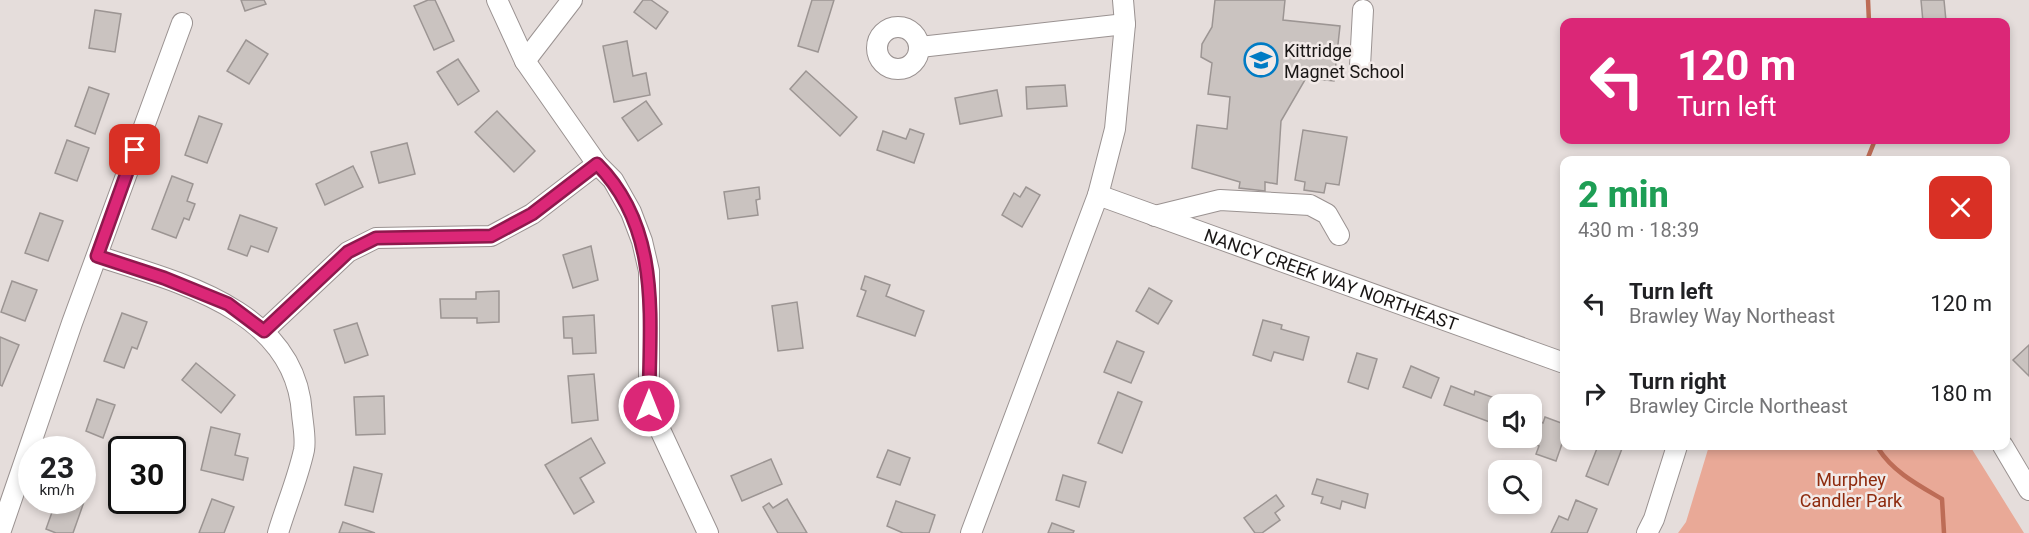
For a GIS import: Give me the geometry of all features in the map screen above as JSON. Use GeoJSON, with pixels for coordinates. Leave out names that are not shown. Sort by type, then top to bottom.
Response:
{"type":"FeatureCollection","features":[{"type":"Feature","properties":{"kind":"street"},"geometry":{"type":"LineString","coordinates":[[497,0],[525,61],[597,164],[613,180],[631,212],[642,241],[649,271],[649,406],[708,533]]}},
{"type":"Feature","properties":{"kind":"street"},"geometry":{"type":"LineString","coordinates":[[525,61],[572,0]]}},
{"type":"Feature","properties":{"kind":"street"},"geometry":{"type":"LineString","coordinates":[[971,533],[1098,195],[1115,129],[1125,24],[1123,0]]}},
{"type":"Feature","properties":{"kind":"street"},"geometry":{"type":"LineString","coordinates":[[1360,66],[1364,10]]}},
{"type":"Feature","properties":{"kind":"street"},"geometry":{"type":"LineString","coordinates":[[0,533],[182,23]]}},
{"type":"Feature","properties":{"kind":"street"},"geometry":{"type":"LineString","coordinates":[[920,47],[1125,24]]}},
{"type":"Feature","properties":{"kind":"street"},"geometry":{"type":"LineString","coordinates":[[264,331],[348,252],[376,238],[491,236],[532,214],[597,164]]}},
{"type":"Feature","properties":{"kind":"street","name":"NANCY CREEK WAY NORTHEAST"},"geometry":{"type":"LineString","coordinates":[[1098,195],[1560,362]]}},
{"type":"Feature","properties":{"kind":"street"},"geometry":{"type":"LineString","coordinates":[[1155,216],[1220,200],[1310,205],[1327,214],[1339,235]]}},
{"type":"Feature","properties":{"kind":"street"},"geometry":{"type":"LineString","coordinates":[[97,256],[164,278],[228,304],[264,331],[283,354],[301,399],[304,448],[278,533]]}},
{"type":"Feature","properties":{"kind":"street"},"geometry":{"type":"LineString","coordinates":[[1647,533],[1654,519],[1676,450]]}},
{"type":"Feature","properties":{"kind":"street"},"geometry":{"type":"LineString","coordinates":[[2005,450],[2029,490]]}},
{"type":"Feature","properties":{"kind":"green space","name":"Murphey Candler Park"},"geometry":{"type":"Polygon","coordinates":[[[1708,450],[1972,450],[2024,533],[1678,533],[1686,522],[1708,450]]]}},
{"type":"Feature","properties":{"kind":"building"},"geometry":{"type":"Polygon","coordinates":[[[241,0],[264,0],[266,4],[245,11],[241,0]]]}},
{"type":"Feature","properties":{"kind":"building"},"geometry":{"type":"Polygon","coordinates":[[[428,0],[435,0],[454,41],[434,50],[414,6],[428,0]]]}},
{"type":"Feature","properties":{"kind":"building"},"geometry":{"type":"Polygon","coordinates":[[[643,0],[651,0],[668,12],[656,29],[634,12],[643,0]]]}},
{"type":"Feature","properties":{"kind":"building"},"geometry":{"type":"Polygon","coordinates":[[[812,0],[834,0],[818,52],[798,46],[812,0]]]}},
{"type":"Feature","properties":{"kind":"building"},"geometry":{"type":"Polygon","coordinates":[[[1215,0],[1285,0],[1283,20],[1340,26],[1334,81],[1306,78],[1281,121],[1277,184],[1265,182],[1265,191],[1239,188],[1240,182],[1192,168],[1197,125],[1227,129],[1230,97],[1208,94],[1212,63],[1201,57],[1202,44],[1212,27],[1215,0]]]}},
{"type":"Feature","properties":{"kind":"building"},"geometry":{"type":"Polygon","coordinates":[[[1921,0],[1944,0],[1946,18],[1923,18],[1921,0]]]}},
{"type":"Feature","properties":{"kind":"building"},"geometry":{"type":"Polygon","coordinates":[[[95,10],[121,14],[115,52],[89,48],[95,10]]]}},
{"type":"Feature","properties":{"kind":"building"},"geometry":{"type":"Polygon","coordinates":[[[246,40],[268,54],[249,84],[227,71],[246,40]]]}},
{"type":"Feature","properties":{"kind":"building"},"geometry":{"type":"Polygon","coordinates":[[[627,41],[633,76],[646,73],[650,95],[614,102],[603,46],[627,41]]]}},
{"type":"Feature","properties":{"kind":"building"},"geometry":{"type":"Polygon","coordinates":[[[458,59],[479,91],[458,105],[437,72],[458,59]]]}},
{"type":"Feature","properties":{"kind":"building"},"geometry":{"type":"Polygon","coordinates":[[[806,71],[857,117],[840,136],[790,89],[806,71]]]}},
{"type":"Feature","properties":{"kind":"building"},"geometry":{"type":"Polygon","coordinates":[[[1065,85],[1067,106],[1027,109],[1026,87],[1065,85]]]}},
{"type":"Feature","properties":{"kind":"building"},"geometry":{"type":"Polygon","coordinates":[[[89,87],[109,94],[95,134],[75,126],[89,87]]]}},
{"type":"Feature","properties":{"kind":"building"},"geometry":{"type":"Polygon","coordinates":[[[997,90],[1002,116],[960,124],[955,98],[997,90]]]}},
{"type":"Feature","properties":{"kind":"building"},"geometry":{"type":"Polygon","coordinates":[[[646,101],[662,124],[638,141],[622,118],[646,101]]]}},
{"type":"Feature","properties":{"kind":"building"},"geometry":{"type":"Polygon","coordinates":[[[497,111],[535,151],[514,172],[475,132],[497,111]]]}},
{"type":"Feature","properties":{"kind":"building"},"geometry":{"type":"Polygon","coordinates":[[[199,116],[222,124],[207,163],[185,155],[199,116]]]}},
{"type":"Feature","properties":{"kind":"building"},"geometry":{"type":"Polygon","coordinates":[[[910,129],[924,134],[914,163],[877,150],[883,131],[906,139],[910,129]]]}},
{"type":"Feature","properties":{"kind":"building"},"geometry":{"type":"Polygon","coordinates":[[[1303,130],[1347,137],[1339,185],[1326,183],[1324,193],[1304,190],[1305,182],[1295,180],[1303,130]]]}},
{"type":"Feature","properties":{"kind":"building"},"geometry":{"type":"Polygon","coordinates":[[[67,140],[89,148],[77,181],[55,173],[67,140]]]}},
{"type":"Feature","properties":{"kind":"building"},"geometry":{"type":"Polygon","coordinates":[[[407,143],[415,174],[379,183],[371,152],[407,143]]]}},
{"type":"Feature","properties":{"kind":"building"},"geometry":{"type":"Polygon","coordinates":[[[353,166],[363,187],[325,205],[316,184],[353,166]]]}},
{"type":"Feature","properties":{"kind":"building"},"geometry":{"type":"Polygon","coordinates":[[[172,176],[193,184],[187,201],[195,204],[189,220],[184,218],[176,238],[152,229],[172,176]]]}},
{"type":"Feature","properties":{"kind":"building"},"geometry":{"type":"Polygon","coordinates":[[[759,187],[760,199],[756,200],[758,215],[728,219],[724,192],[759,187]]]}},
{"type":"Feature","properties":{"kind":"building"},"geometry":{"type":"Polygon","coordinates":[[[1026,187],[1040,195],[1022,227],[1002,215],[1014,193],[1020,197],[1026,187]]]}},
{"type":"Feature","properties":{"kind":"building"},"geometry":{"type":"Polygon","coordinates":[[[40,213],[63,221],[48,261],[25,253],[40,213]]]}},
{"type":"Feature","properties":{"kind":"building"},"geometry":{"type":"Polygon","coordinates":[[[240,215],[277,228],[268,252],[251,246],[247,256],[228,249],[240,215]]]}},
{"type":"Feature","properties":{"kind":"building"},"geometry":{"type":"Polygon","coordinates":[[[591,246],[598,280],[573,288],[563,255],[591,246]]]}},
{"type":"Feature","properties":{"kind":"building"},"geometry":{"type":"Polygon","coordinates":[[[865,276],[890,285],[886,296],[924,311],[915,336],[857,316],[866,291],[861,289],[865,276]]]}},
{"type":"Feature","properties":{"kind":"building"},"geometry":{"type":"Polygon","coordinates":[[[12,281],[37,290],[25,321],[1,312],[12,281]]]}},
{"type":"Feature","properties":{"kind":"building"},"geometry":{"type":"Polygon","coordinates":[[[1149,288],[1172,301],[1158,324],[1136,311],[1149,288]]]}},
{"type":"Feature","properties":{"kind":"building"},"geometry":{"type":"Polygon","coordinates":[[[499,291],[499,322],[477,323],[477,318],[441,318],[440,299],[476,299],[476,292],[499,291]]]}},
{"type":"Feature","properties":{"kind":"building"},"geometry":{"type":"Polygon","coordinates":[[[797,302],[803,348],[778,351],[772,306],[797,302]]]}},
{"type":"Feature","properties":{"kind":"building"},"geometry":{"type":"Polygon","coordinates":[[[122,313],[147,322],[137,349],[132,347],[124,368],[104,361],[122,313]]]}},
{"type":"Feature","properties":{"kind":"building"},"geometry":{"type":"Polygon","coordinates":[[[594,315],[596,353],[573,354],[572,338],[564,338],[563,317],[594,315]]]}},
{"type":"Feature","properties":{"kind":"building"},"geometry":{"type":"Polygon","coordinates":[[[1263,320],[1282,325],[1281,329],[1309,337],[1303,360],[1274,352],[1271,361],[1253,355],[1263,320]]]}},
{"type":"Feature","properties":{"kind":"building"},"geometry":{"type":"Polygon","coordinates":[[[357,323],[368,355],[345,363],[334,330],[357,323]]]}},
{"type":"Feature","properties":{"kind":"building"},"geometry":{"type":"Polygon","coordinates":[[[0,337],[19,345],[2,386],[0,385],[0,337]]]}},
{"type":"Feature","properties":{"kind":"building"},"geometry":{"type":"Polygon","coordinates":[[[1117,341],[1144,352],[1131,383],[1104,372],[1117,341]]]}},
{"type":"Feature","properties":{"kind":"building"},"geometry":{"type":"Polygon","coordinates":[[[2029,345],[2029,376],[2013,360],[2029,345]]]}},
{"type":"Feature","properties":{"kind":"building"},"geometry":{"type":"Polygon","coordinates":[[[1357,353],[1377,359],[1368,389],[1348,382],[1357,353]]]}},
{"type":"Feature","properties":{"kind":"building"},"geometry":{"type":"Polygon","coordinates":[[[196,363],[235,395],[221,413],[182,380],[196,363]]]}},
{"type":"Feature","properties":{"kind":"building"},"geometry":{"type":"Polygon","coordinates":[[[1411,366],[1439,378],[1431,398],[1403,387],[1411,366]]]}},
{"type":"Feature","properties":{"kind":"building"},"geometry":{"type":"Polygon","coordinates":[[[594,374],[598,420],[572,423],[568,376],[594,374]]]}},
{"type":"Feature","properties":{"kind":"building"},"geometry":{"type":"Polygon","coordinates":[[[1451,386],[1474,395],[1475,391],[1488,396],[1488,421],[1444,405],[1451,386]]]}},
{"type":"Feature","properties":{"kind":"building"},"geometry":{"type":"Polygon","coordinates":[[[1118,392],[1142,402],[1122,453],[1098,443],[1118,392]]]}},
{"type":"Feature","properties":{"kind":"building"},"geometry":{"type":"Polygon","coordinates":[[[384,396],[385,434],[356,435],[354,397],[384,396]]]}},
{"type":"Feature","properties":{"kind":"building"},"geometry":{"type":"Polygon","coordinates":[[[97,399],[115,405],[103,438],[86,431],[97,399]]]}},
{"type":"Feature","properties":{"kind":"building"},"geometry":{"type":"Polygon","coordinates":[[[1545,417],[1560,423],[1560,450],[1556,461],[1536,454],[1538,448],[1542,448],[1542,423],[1545,417]]]}},
{"type":"Feature","properties":{"kind":"building"},"geometry":{"type":"Polygon","coordinates":[[[211,427],[240,434],[235,455],[248,458],[243,480],[201,470],[211,427]]]}},
{"type":"Feature","properties":{"kind":"building"},"geometry":{"type":"Polygon","coordinates":[[[591,438],[605,463],[580,478],[594,502],[574,514],[545,465],[591,438]]]}},
{"type":"Feature","properties":{"kind":"building"},"geometry":{"type":"Polygon","coordinates":[[[888,450],[910,458],[900,485],[877,477],[888,450]]]}},
{"type":"Feature","properties":{"kind":"building"},"geometry":{"type":"Polygon","coordinates":[[[1596,450],[1621,450],[1608,485],[1586,476],[1596,450]]]}},
{"type":"Feature","properties":{"kind":"building"},"geometry":{"type":"Polygon","coordinates":[[[771,459],[782,484],[742,501],[731,476],[771,459]]]}},
{"type":"Feature","properties":{"kind":"building"},"geometry":{"type":"Polygon","coordinates":[[[354,467],[382,474],[373,512],[345,505],[354,467]]]}},
{"type":"Feature","properties":{"kind":"building"},"geometry":{"type":"Polygon","coordinates":[[[1063,475],[1086,482],[1079,507],[1056,500],[1063,475]]]}},
{"type":"Feature","properties":{"kind":"building"},"geometry":{"type":"Polygon","coordinates":[[[1317,479],[1368,494],[1365,508],[1342,501],[1340,509],[1321,503],[1323,497],[1312,494],[1317,479]]]}},
{"type":"Feature","properties":{"kind":"building"},"geometry":{"type":"Polygon","coordinates":[[[1276,495],[1284,506],[1275,513],[1280,520],[1262,533],[1255,533],[1244,518],[1276,495]]]}},
{"type":"Feature","properties":{"kind":"building"},"geometry":{"type":"Polygon","coordinates":[[[212,499],[234,507],[224,533],[199,533],[212,499]]]}},
{"type":"Feature","properties":{"kind":"building"},"geometry":{"type":"Polygon","coordinates":[[[787,499],[807,533],[778,533],[763,507],[769,503],[773,508],[787,499]]]}},
{"type":"Feature","properties":{"kind":"building"},"geometry":{"type":"Polygon","coordinates":[[[1576,500],[1597,509],[1587,533],[1551,533],[1559,516],[1568,520],[1576,500]]]}},
{"type":"Feature","properties":{"kind":"building"},"geometry":{"type":"Polygon","coordinates":[[[896,501],[935,515],[929,533],[903,533],[887,526],[896,501]]]}},
{"type":"Feature","properties":{"kind":"building"},"geometry":{"type":"Polygon","coordinates":[[[51,514],[80,514],[73,533],[56,533],[46,529],[51,514]]]}},
{"type":"Feature","properties":{"kind":"building"},"geometry":{"type":"Polygon","coordinates":[[[343,522],[375,533],[339,533],[343,522]]]}},
{"type":"Feature","properties":{"kind":"building"},"geometry":{"type":"Polygon","coordinates":[[[1052,523],[1074,531],[1073,533],[1048,533],[1052,523]]]}},
{"type":"Feature","properties":{"kind":"waterway"},"geometry":{"type":"LineString","coordinates":[[1868,0],[1869,18]]}},
{"type":"Feature","properties":{"kind":"waterway"},"geometry":{"type":"LineString","coordinates":[[1869,156],[1873,144]]}},
{"type":"Feature","properties":{"kind":"waterway"},"geometry":{"type":"LineString","coordinates":[[1879,450],[1899,471],[1942,499],[1944,533]]}},
{"type":"Feature","properties":{"kind":"place","name":"Kittridge Magnet School"},"geometry":{"type":"Point","coordinates":[1261,60]}},
{"type":"Feature","properties":{"kind":"route"},"geometry":{"type":"LineString","coordinates":[[135,150],[97,256],[164,278],[228,304],[264,331],[348,252],[376,238],[491,236],[532,214],[597,164],[613,180],[631,212],[642,241],[649,271],[649,406]]}}]}
